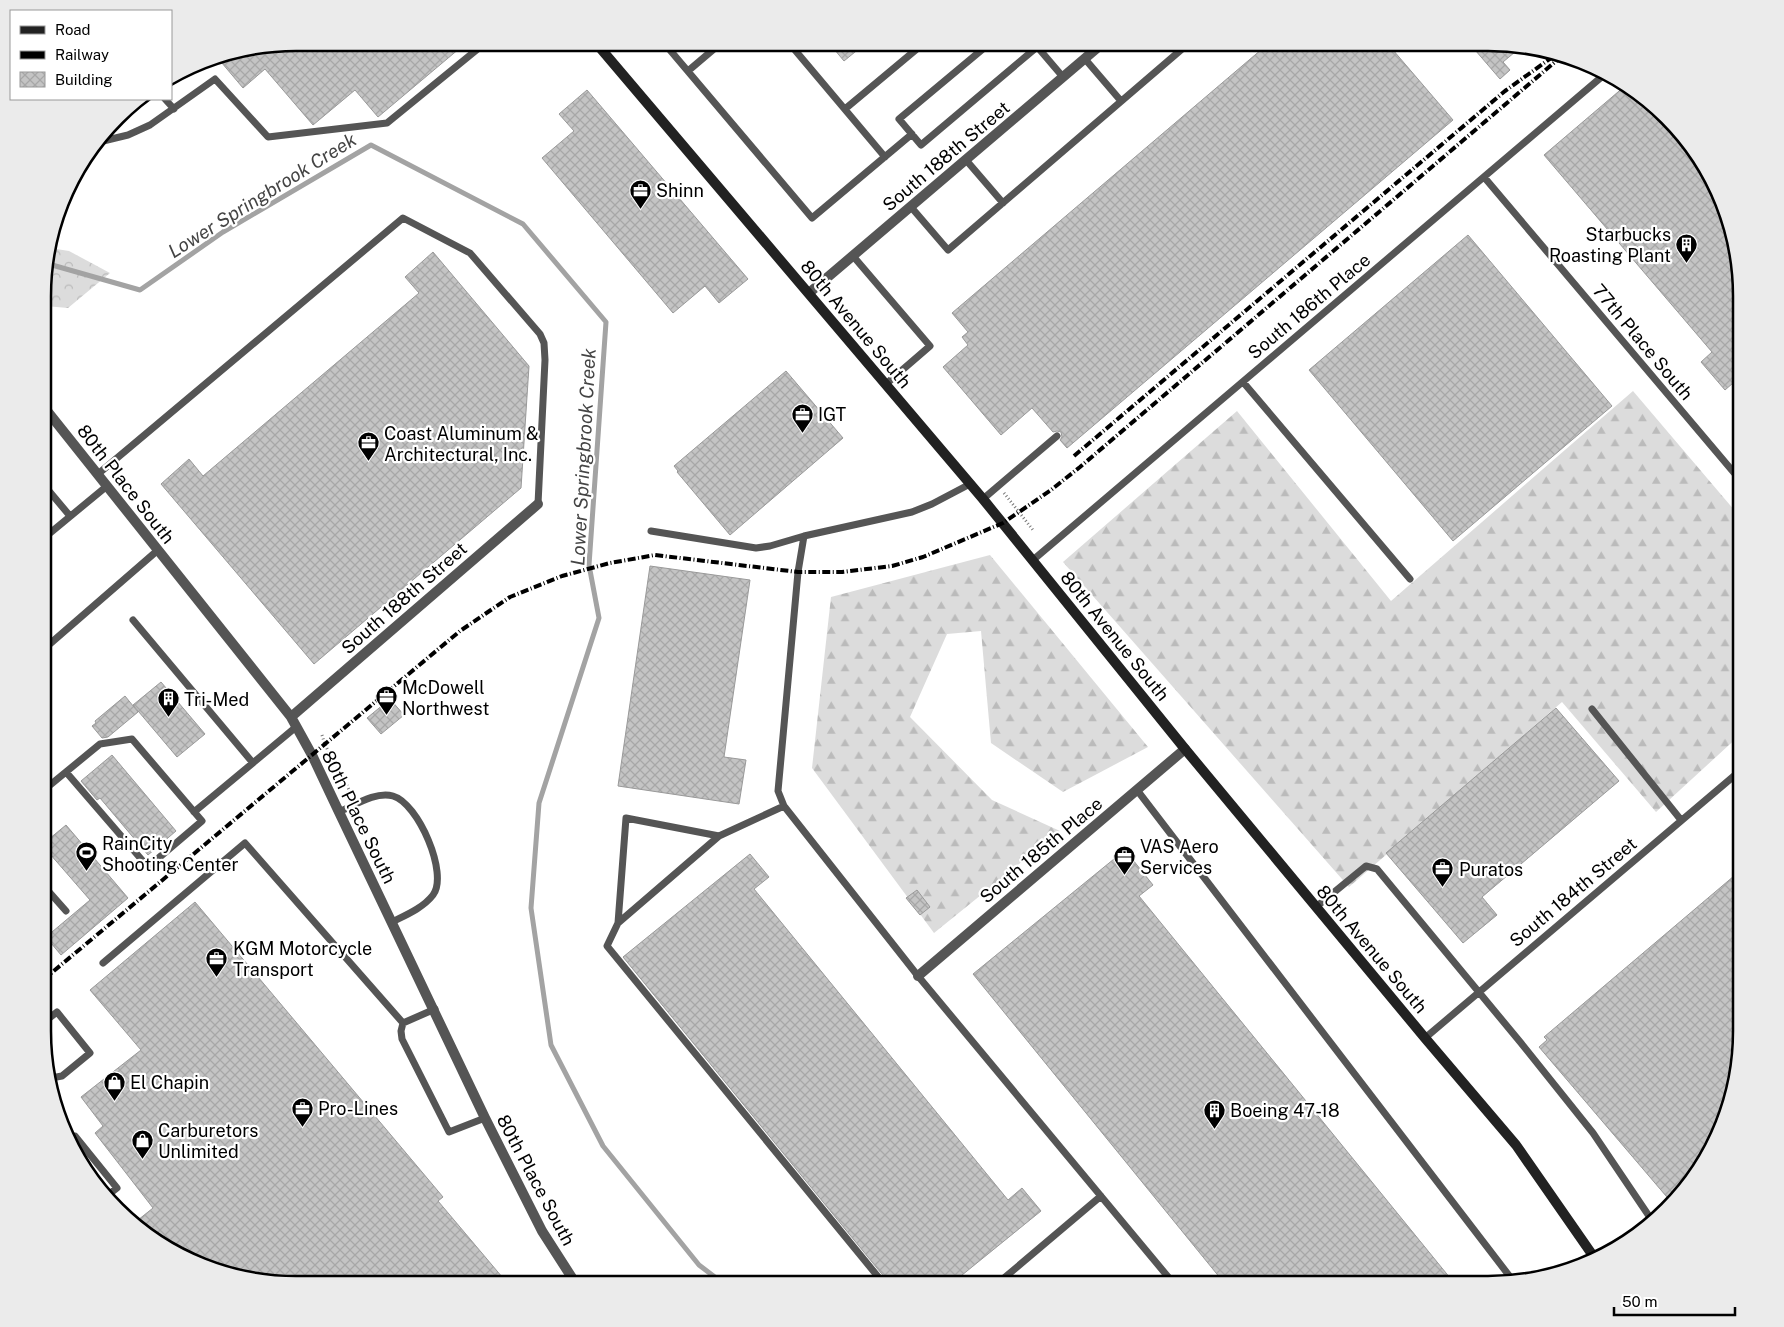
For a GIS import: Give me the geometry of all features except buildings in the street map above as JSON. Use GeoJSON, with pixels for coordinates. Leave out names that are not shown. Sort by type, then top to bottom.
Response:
{"type":"FeatureCollection","features":[{"type":"Feature","properties":{"kind":"street","name":"80th Avenue South"},"geometry":{"type":"LineString","coordinates":[[603,51],[970,484],[1316,907],[1516,1145],[1591,1253]]}},
{"type":"Feature","properties":{"kind":"street","name":"South 188th Street"},"geometry":{"type":"LineString","coordinates":[[809,293],[1094,51]]}},
{"type":"Feature","properties":{"kind":"street","name":"80th Place South"},"geometry":{"type":"LineString","coordinates":[[51,416],[291,717],[339,812],[485,1118],[542,1231],[571,1276]]}},
{"type":"Feature","properties":{"kind":"street","name":"South 188th Street"},"geometry":{"type":"LineString","coordinates":[[291,717],[538,504]]}},
{"type":"Feature","properties":{"kind":"street","name":"South 185th Place"},"geometry":{"type":"LineString","coordinates":[[918,976],[1186,749]]}},
{"type":"Feature","properties":{"kind":"lane"},"geometry":{"type":"LineString","coordinates":[[108,140],[128,135],[150,125],[215,79],[268,137],[387,123],[475,51]]}},
{"type":"Feature","properties":{"kind":"lane"},"geometry":{"type":"LineString","coordinates":[[671,51],[812,218],[912,134]]}},
{"type":"Feature","properties":{"kind":"lane"},"geometry":{"type":"LineString","coordinates":[[688,71],[712,51]]}},
{"type":"Feature","properties":{"kind":"lane"},"geometry":{"type":"LineString","coordinates":[[796,51],[885,157]]}},
{"type":"Feature","properties":{"kind":"lane"},"geometry":{"type":"LineString","coordinates":[[845,109],[914,51]]}},
{"type":"Feature","properties":{"kind":"lane"},"geometry":{"type":"LineString","coordinates":[[980,51],[899,119],[921,145],[1028,51]]}},
{"type":"Feature","properties":{"kind":"lane"},"geometry":{"type":"LineString","coordinates":[[1040,51],[1063,77]]}},
{"type":"Feature","properties":{"kind":"lane"},"geometry":{"type":"LineString","coordinates":[[911,207],[948,250],[1180,51]]}},
{"type":"Feature","properties":{"kind":"lane"},"geometry":{"type":"LineString","coordinates":[[1085,59],[1121,101]]}},
{"type":"Feature","properties":{"kind":"lane","name":"South 186th Place"},"geometry":{"type":"LineString","coordinates":[[1033,560],[1599,79]]}},
{"type":"Feature","properties":{"kind":"lane"},"geometry":{"type":"LineString","coordinates":[[165,100],[174,109]]}},
{"type":"Feature","properties":{"kind":"lane"},"geometry":{"type":"LineString","coordinates":[[966,160],[1003,203]]}},
{"type":"Feature","properties":{"kind":"lane","name":"77th Place South"},"geometry":{"type":"LineString","coordinates":[[1484,177],[1733,472]]}},
{"type":"Feature","properties":{"kind":"lane"},"geometry":{"type":"LineString","coordinates":[[98,474],[403,218],[470,253],[540,334],[544,343],[546,360],[538,504]]}},
{"type":"Feature","properties":{"kind":"lane"},"geometry":{"type":"LineString","coordinates":[[853,256],[930,346],[886,384]]}},
{"type":"Feature","properties":{"kind":"lane"},"geometry":{"type":"LineString","coordinates":[[1243,382],[1410,579]]}},
{"type":"Feature","properties":{"kind":"lane"},"geometry":{"type":"LineString","coordinates":[[983,500],[1056,436]]}},
{"type":"Feature","properties":{"kind":"lane"},"geometry":{"type":"LineString","coordinates":[[651,531],[756,548],[770,546],[804,536],[912,512],[970,484]]}},
{"type":"Feature","properties":{"kind":"lane"},"geometry":{"type":"LineString","coordinates":[[51,532],[107,486]]}},
{"type":"Feature","properties":{"kind":"lane"},"geometry":{"type":"LineString","coordinates":[[51,493],[70,516]]}},
{"type":"Feature","properties":{"kind":"lane"},"geometry":{"type":"LineString","coordinates":[[804,536],[798,572],[778,791],[784,806],[918,976],[1167,1276]]}},
{"type":"Feature","properties":{"kind":"lane"},"geometry":{"type":"LineString","coordinates":[[51,643],[158,550]]}},
{"type":"Feature","properties":{"kind":"lane"},"geometry":{"type":"LineString","coordinates":[[133,620],[253,764]]}},
{"type":"Feature","properties":{"kind":"lane"},"geometry":{"type":"LineString","coordinates":[[1592,709],[1682,820]]}},
{"type":"Feature","properties":{"kind":"lane"},"geometry":{"type":"LineString","coordinates":[[194,812],[296,727]]}},
{"type":"Feature","properties":{"kind":"lane"},"geometry":{"type":"LineString","coordinates":[[51,784],[100,744],[132,739],[202,821],[148,867],[66,772]]}},
{"type":"Feature","properties":{"kind":"lane","name":"South 184th Street"},"geometry":{"type":"LineString","coordinates":[[1425,1038],[1733,777]]}},
{"type":"Feature","properties":{"kind":"lane"},"geometry":{"type":"LineString","coordinates":[[1137,790],[1508,1275]]}},
{"type":"Feature","properties":{"kind":"lane"},"geometry":{"type":"LineString","coordinates":[[339,812],[366,800],[393,796],[401,800],[420,820],[434,856],[438,877],[434,894],[416,910],[392,922]]}},
{"type":"Feature","properties":{"kind":"lane"},"geometry":{"type":"LineString","coordinates":[[618,923],[719,836],[784,806]]}},
{"type":"Feature","properties":{"kind":"lane"},"geometry":{"type":"LineString","coordinates":[[719,836],[626,818],[618,923],[607,946],[877,1276]]}},
{"type":"Feature","properties":{"kind":"lane"},"geometry":{"type":"LineString","coordinates":[[103,963],[245,843],[403,1023]]}},
{"type":"Feature","properties":{"kind":"lane"},"geometry":{"type":"LineString","coordinates":[[1316,907],[1366,866],[1376,869],[1592,1134],[1649,1215]]}},
{"type":"Feature","properties":{"kind":"lane"},"geometry":{"type":"LineString","coordinates":[[51,894],[66,911]]}},
{"type":"Feature","properties":{"kind":"lane"},"geometry":{"type":"LineString","coordinates":[[403,1023],[434,1010]]}},
{"type":"Feature","properties":{"kind":"lane"},"geometry":{"type":"LineString","coordinates":[[51,1017],[58,1012],[90,1053],[62,1076],[56,1077]]}},
{"type":"Feature","properties":{"kind":"lane"},"geometry":{"type":"LineString","coordinates":[[403,1023],[402,1039],[449,1132],[485,1118]]}},
{"type":"Feature","properties":{"kind":"lane"},"geometry":{"type":"LineString","coordinates":[[76,1138],[117,1188],[112,1192]]}},
{"type":"Feature","properties":{"kind":"lane"},"geometry":{"type":"LineString","coordinates":[[1006,1276],[1101,1196]]}},
{"type":"Feature","properties":{"kind":"path"},"geometry":{"type":"LineString","coordinates":[[998,487],[1033,530]]}},
{"type":"Feature","properties":{"kind":"path"},"geometry":{"type":"LineString","coordinates":[[322,734],[333,762],[344,778],[355,805]]}},
{"type":"Feature","properties":{"kind":"green space"},"geometry":{"type":"Polygon","coordinates":[[[56,249],[69,251],[110,273],[68,308],[51,307],[53,264],[56,249]]]}},
{"type":"Feature","properties":{"kind":"green space"},"geometry":{"type":"Polygon","coordinates":[[[1633,391],[1733,509],[1733,741],[1656,812],[1562,702],[1349,887],[1063,562],[1237,411],[1391,601],[1633,391]]]}},
{"type":"Feature","properties":{"kind":"green space"},"geometry":{"type":"Polygon","coordinates":[[[990,555],[1148,747],[1063,792],[991,743],[981,631],[947,634],[910,717],[992,800],[1060,831],[934,933],[812,768],[831,597],[990,555]]]}},
{"type":"Feature","properties":{"kind":"waterway","name":"Lower Springbrook Creek"},"geometry":{"type":"LineString","coordinates":[[53,265],[140,290],[223,232],[371,145],[523,224],[606,322],[589,565],[599,618],[539,803],[531,908],[551,1045],[603,1146],[699,1265],[713,1276]]}},
{"type":"Feature","properties":{"kind":"railway"},"geometry":{"type":"LineString","coordinates":[[1074,456],[1505,91],[1549,59]]}},
{"type":"Feature","properties":{"kind":"railway"},"geometry":{"type":"LineString","coordinates":[[51,973],[460,631],[510,597],[562,576],[610,563],[655,555],[798,572],[842,572],[892,566],[923,557],[1003,523],[1051,490],[1080,467],[1556,61]]}},
{"type":"Feature","properties":{"kind":"place","name":"Shinn"},"geometry":{"type":"Point","coordinates":[640,209]}},
{"type":"Feature","properties":{"kind":"place","name":"Starbucks Roasting Plant"},"geometry":{"type":"Point","coordinates":[1687,263]}},
{"type":"Feature","properties":{"kind":"place","name":"IGT"},"geometry":{"type":"Point","coordinates":[802,433]}},
{"type":"Feature","properties":{"kind":"place","name":"Coast Aluminum & Architectural, Inc."},"geometry":{"type":"Point","coordinates":[368,462]}},
{"type":"Feature","properties":{"kind":"place","name":"McDowell Northwest"},"geometry":{"type":"Point","coordinates":[386,716]}},
{"type":"Feature","properties":{"kind":"place","name":"Tri-Med"},"geometry":{"type":"Point","coordinates":[168,718]}},
{"type":"Feature","properties":{"kind":"place","name":"RainCity Shooting Center"},"geometry":{"type":"Point","coordinates":[86,872]}},
{"type":"Feature","properties":{"kind":"place","name":"VAS Aero Services"},"geometry":{"type":"Point","coordinates":[1124,875]}},
{"type":"Feature","properties":{"kind":"place","name":"Puratos"},"geometry":{"type":"Point","coordinates":[1443,888]}},
{"type":"Feature","properties":{"kind":"place","name":"KGM Motorcycle Transport"},"geometry":{"type":"Point","coordinates":[217,977]}},
{"type":"Feature","properties":{"kind":"place","name":"El Chapin"},"geometry":{"type":"Point","coordinates":[114,1101]}},
{"type":"Feature","properties":{"kind":"place","name":"Pro-Lines"},"geometry":{"type":"Point","coordinates":[302,1127]}},
{"type":"Feature","properties":{"kind":"place","name":"Boeing 47-18"},"geometry":{"type":"Point","coordinates":[1214,1129]}},
{"type":"Feature","properties":{"kind":"place","name":"Carburetors Unlimited"},"geometry":{"type":"Point","coordinates":[142,1159]}}]}
